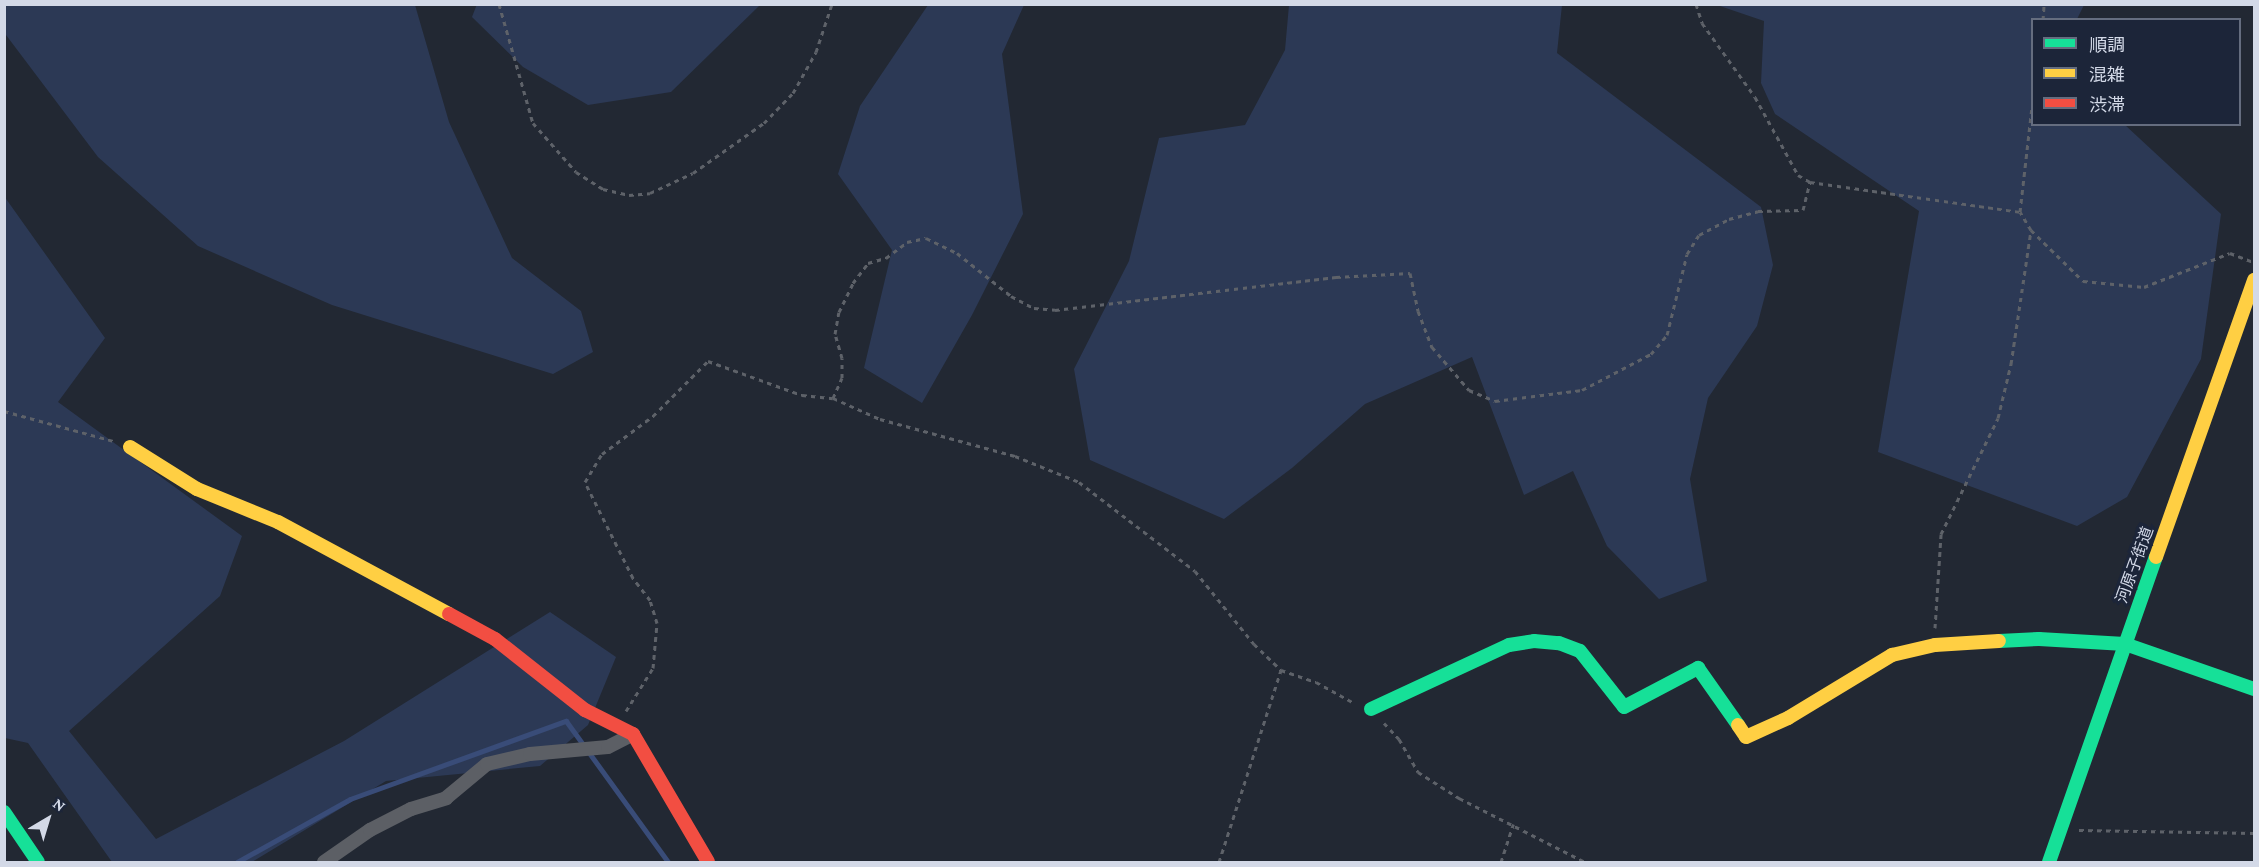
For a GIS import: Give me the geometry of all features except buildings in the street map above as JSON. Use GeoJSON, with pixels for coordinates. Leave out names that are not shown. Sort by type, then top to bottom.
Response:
{"type":"FeatureCollection","features":[{"type":"Feature","properties":{"kind":"street","name":"河原子街道"},"geometry":{"type":"LineString","coordinates":[[2049,862],[2254,280]]}},
{"type":"Feature","properties":{"kind":"street"},"geometry":{"type":"LineString","coordinates":[[130,447],[197,489],[279,522],[495,639],[585,710],[633,734],[708,862]]}},
{"type":"Feature","properties":{"kind":"street"},"geometry":{"type":"LineString","coordinates":[[1371,709],[1509,645],[1534,641],[1558,643],[1580,651],[1624,707],[1698,668],[1746,737],[1788,718],[1892,655],[1935,645],[2039,639],[2125,644],[2254,688]]}},
{"type":"Feature","properties":{"kind":"street"},"geometry":{"type":"LineString","coordinates":[[324,862],[370,830],[411,809],[446,798],[487,764],[530,754],[608,747],[633,734]]}},
{"type":"Feature","properties":{"kind":"street"},"geometry":{"type":"LineString","coordinates":[[4,812],[38,862]]}},
{"type":"Feature","properties":{"kind":"path"},"geometry":{"type":"LineString","coordinates":[[499,4],[533,123],[576,172],[603,189],[628,195],[650,194],[693,173],[764,123],[793,93],[816,52],[832,4]]}},
{"type":"Feature","properties":{"kind":"path"},"geometry":{"type":"LineString","coordinates":[[1696,4],[1702,23],[1755,97],[1798,175],[1810,182],[2020,212]]}},
{"type":"Feature","properties":{"kind":"path"},"geometry":{"type":"LineString","coordinates":[[2031,114],[2020,212],[2031,230],[2083,281],[2144,287],[2230,253],[2254,263]]}},
{"type":"Feature","properties":{"kind":"path"},"geometry":{"type":"LineString","coordinates":[[833,398],[842,378],[842,357],[835,334],[839,312],[853,283],[868,263],[886,258],[907,242],[926,238],[957,253],[1011,296],[1034,308],[1055,310],[1335,277],[1410,273],[1432,346],[1469,390],[1495,401],[1582,390],[1651,354],[1667,334],[1687,254],[1699,235],[1729,219],[1758,211],[1803,210],[1810,182]]}},
{"type":"Feature","properties":{"kind":"path"},"geometry":{"type":"LineString","coordinates":[[1935,645],[1941,534],[1998,418],[2011,364],[2031,230]]}},
{"type":"Feature","properties":{"kind":"path"},"geometry":{"type":"LineString","coordinates":[[617,724],[653,668],[657,623],[650,600],[633,578],[585,482],[602,454],[653,416],[708,361],[802,395],[833,398],[880,419],[1005,453],[1079,482],[1195,571],[1254,644],[1281,670],[1316,682],[1371,709],[1399,739],[1418,772],[1585,862]]}},
{"type":"Feature","properties":{"kind":"path"},"geometry":{"type":"LineString","coordinates":[[4,411],[130,447]]}},
{"type":"Feature","properties":{"kind":"path"},"geometry":{"type":"LineString","coordinates":[[1219,862],[1281,670]]}},
{"type":"Feature","properties":{"kind":"path"},"geometry":{"type":"LineString","coordinates":[[1501,862],[1513,824]]}},
{"type":"Feature","properties":{"kind":"path"},"geometry":{"type":"LineString","coordinates":[[2060,831],[2254,833]]}},
{"type":"Feature","properties":{"kind":"shaded area"},"geometry":{"type":"Polygon","coordinates":[[[477,4],[760,5],[671,92],[588,105],[523,67],[472,17],[477,4]]]}},
{"type":"Feature","properties":{"kind":"shaded area"},"geometry":{"type":"Polygon","coordinates":[[[4,5],[415,5],[449,122],[512,258],[581,311],[593,352],[553,374],[332,305],[198,246],[98,157],[6,35],[4,5]]]}},
{"type":"Feature","properties":{"kind":"shaded area"},"geometry":{"type":"Polygon","coordinates":[[[928,5],[1024,5],[1002,54],[1023,214],[972,315],[922,403],[864,368],[892,250],[838,174],[860,106],[928,5]]]}},
{"type":"Feature","properties":{"kind":"shaded area"},"geometry":{"type":"Polygon","coordinates":[[[1289,5],[1562,5],[1557,53],[1761,207],[1773,265],[1757,326],[1708,398],[1690,479],[1707,581],[1659,599],[1607,546],[1573,471],[1524,495],[1472,357],[1365,404],[1292,468],[1224,519],[1090,460],[1074,369],[1129,261],[1159,138],[1245,125],[1285,50],[1289,5]]]}},
{"type":"Feature","properties":{"kind":"shaded area"},"geometry":{"type":"Polygon","coordinates":[[[1717,5],[2084,5],[2078,18],[2031,18],[2031,126],[2126,126],[2221,214],[2201,359],[2127,497],[2077,526],[1878,452],[1919,211],[1775,114],[1761,83],[1764,21],[1717,5]]]}},
{"type":"Feature","properties":{"kind":"shaded area"},"geometry":{"type":"Polygon","coordinates":[[[4,196],[105,338],[58,402],[242,536],[220,596],[69,731],[156,839],[344,741],[550,612],[616,657],[588,725],[540,766],[386,781],[252,862],[112,862],[28,743],[5,738],[4,196]]]}},
{"type":"Feature","properties":{"kind":"waterway"},"geometry":{"type":"LineString","coordinates":[[237,862],[350,799],[566,721],[668,862]]}},
{"type":"Feature","properties":{"kind":"traffic: fast"},"geometry":{"type":"LineString","coordinates":[[2049,862],[2156,557]]}},
{"type":"Feature","properties":{"kind":"traffic: fast"},"geometry":{"type":"LineString","coordinates":[[1999,641],[2039,639],[2125,644],[2254,689]]}},
{"type":"Feature","properties":{"kind":"traffic: fast"},"geometry":{"type":"LineString","coordinates":[[1371,709],[1509,645],[1534,641],[1559,643],[1580,651],[1624,707],[1698,668],[1738,725]]}},
{"type":"Feature","properties":{"kind":"traffic: fast"},"geometry":{"type":"LineString","coordinates":[[4,812],[38,862]]}},
{"type":"Feature","properties":{"kind":"traffic: slow"},"geometry":{"type":"LineString","coordinates":[[2156,557],[2254,280]]}},
{"type":"Feature","properties":{"kind":"traffic: slow"},"geometry":{"type":"LineString","coordinates":[[130,447],[197,489],[278,522],[449,614]]}},
{"type":"Feature","properties":{"kind":"traffic: slow"},"geometry":{"type":"LineString","coordinates":[[1738,725],[1746,737],[1788,718],[1892,655],[1935,645],[1999,641]]}},
{"type":"Feature","properties":{"kind":"traffic: jam"},"geometry":{"type":"LineString","coordinates":[[449,614],[495,639],[585,710],[633,734],[708,862]]}}]}
